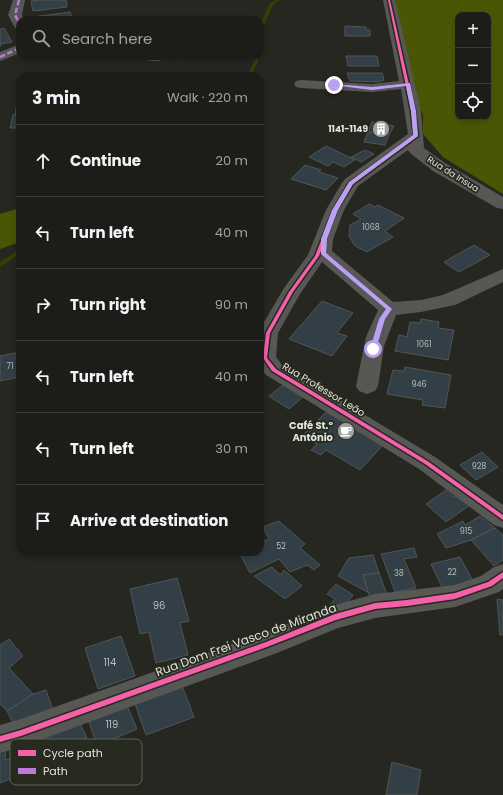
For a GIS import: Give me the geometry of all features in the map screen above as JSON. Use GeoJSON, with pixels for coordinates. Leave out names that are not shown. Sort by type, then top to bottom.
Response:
{"type":"FeatureCollection","features":[{"type":"Feature","properties":{"kind":"street"},"geometry":{"type":"LineString","coordinates":[[16,17],[15,15],[19,0]]}},
{"type":"Feature","properties":{"kind":"street"},"geometry":{"type":"LineString","coordinates":[[389,0],[414,111],[416,136]]}},
{"type":"Feature","properties":{"kind":"street"},"geometry":{"type":"LineString","coordinates":[[0,57],[16,50]]}},
{"type":"Feature","properties":{"kind":"street"},"geometry":{"type":"LineString","coordinates":[[301,84],[372,88],[408,84]]}},
{"type":"Feature","properties":{"kind":"street","name":"Rua da Insua"},"geometry":{"type":"LineString","coordinates":[[416,136],[416,150],[439,166],[503,204]]}},
{"type":"Feature","properties":{"kind":"street","name":"Rua Professor Leão"},"geometry":{"type":"LineString","coordinates":[[264,351],[268,333],[291,292],[317,256],[335,210],[351,183],[397,148],[416,136]]}},
{"type":"Feature","properties":{"kind":"street"},"geometry":{"type":"LineString","coordinates":[[324,239],[323,253],[389,309],[421,306],[448,300],[503,276]]}},
{"type":"Feature","properties":{"kind":"street"},"geometry":{"type":"LineString","coordinates":[[367,386],[373,349],[382,319],[389,309]]}},
{"type":"Feature","properties":{"kind":"street","name":"Rua Professor Leão"},"geometry":{"type":"LineString","coordinates":[[264,362],[274,370],[427,463],[503,518]]}},
{"type":"Feature","properties":{"kind":"street","name":"Rua Dom Frei Vasco de Miranda"},"geometry":{"type":"LineString","coordinates":[[0,739],[21,733],[267,644],[335,617],[374,606],[454,596],[490,584],[503,575]]}},
{"type":"Feature","properties":{"kind":"green space"},"geometry":{"type":"Polygon","coordinates":[[[389,0],[503,0],[503,194],[443,157],[423,134],[423,115],[405,73],[389,0]]]}},
{"type":"Feature","properties":{"kind":"green space"},"geometry":{"type":"Polygon","coordinates":[[[16,209],[16,243],[0,249],[0,214],[16,209]]]}},
{"type":"Feature","properties":{"kind":"building"},"geometry":{"type":"Polygon","coordinates":[[[66,0],[67,7],[33,11],[31,1],[66,0]]]}},
{"type":"Feature","properties":{"kind":"building"},"geometry":{"type":"Polygon","coordinates":[[[70,12],[72,16],[40,16],[70,12]]]}},
{"type":"Feature","properties":{"kind":"building"},"geometry":{"type":"Polygon","coordinates":[[[345,26],[366,27],[366,30],[370,30],[370,36],[345,36],[345,26]]]}},
{"type":"Feature","properties":{"kind":"building"},"geometry":{"type":"Polygon","coordinates":[[[4,28],[12,42],[0,44],[0,29],[4,28]]]}},
{"type":"Feature","properties":{"kind":"building"},"geometry":{"type":"Polygon","coordinates":[[[346,56],[377,56],[379,66],[348,66],[346,56]]]}},
{"type":"Feature","properties":{"kind":"building"},"geometry":{"type":"Polygon","coordinates":[[[347,73],[382,73],[384,80],[379,82],[350,81],[347,73]]]}},
{"type":"Feature","properties":{"kind":"building"},"geometry":{"type":"Polygon","coordinates":[[[13,115],[16,115],[16,128],[10,128],[13,115]]]}},
{"type":"Feature","properties":{"kind":"building","name":"1141-1149"},"geometry":{"type":"Polygon","coordinates":[[[372,122],[394,126],[389,135],[368,132],[372,122]]]}},
{"type":"Feature","properties":{"kind":"building"},"geometry":{"type":"Polygon","coordinates":[[[368,132],[389,135],[385,145],[364,142],[368,132]]]}},
{"type":"Feature","properties":{"kind":"building"},"geometry":{"type":"Polygon","coordinates":[[[326,146],[355,160],[344,167],[333,162],[328,166],[309,157],[326,146]]]}},
{"type":"Feature","properties":{"kind":"building"},"geometry":{"type":"Polygon","coordinates":[[[365,150],[374,154],[361,162],[351,157],[365,150]]]}},
{"type":"Feature","properties":{"kind":"building"},"geometry":{"type":"Polygon","coordinates":[[[305,165],[321,170],[319,172],[338,178],[326,190],[291,179],[305,165]]]}},
{"type":"Feature","properties":{"kind":"building"},"geometry":{"type":"Polygon","coordinates":[[[369,204],[375,207],[378,205],[404,218],[385,231],[393,237],[367,252],[355,246],[349,236],[350,225],[361,219],[353,214],[369,204]]]}},
{"type":"Feature","properties":{"kind":"building"},"geometry":{"type":"Polygon","coordinates":[[[474,245],[490,255],[459,272],[444,262],[474,245]]]}},
{"type":"Feature","properties":{"kind":"building"},"geometry":{"type":"Polygon","coordinates":[[[322,301],[353,313],[337,333],[347,336],[332,356],[289,339],[322,301]]]}},
{"type":"Feature","properties":{"kind":"building"},"geometry":{"type":"Polygon","coordinates":[[[421,319],[439,322],[438,328],[454,330],[448,360],[395,351],[399,335],[407,337],[410,322],[420,323],[421,319]]]}},
{"type":"Feature","properties":{"kind":"building"},"geometry":{"type":"Polygon","coordinates":[[[16,353],[16,378],[0,381],[0,356],[16,353]]]}},
{"type":"Feature","properties":{"kind":"building"},"geometry":{"type":"Polygon","coordinates":[[[405,367],[451,375],[445,408],[422,405],[423,400],[387,394],[393,370],[404,371],[405,367]]]}},
{"type":"Feature","properties":{"kind":"building"},"geometry":{"type":"Polygon","coordinates":[[[283,385],[303,397],[289,409],[269,396],[283,385]]]}},
{"type":"Feature","properties":{"kind":"building"},"geometry":{"type":"Polygon","coordinates":[[[326,412],[384,444],[360,470],[326,450],[321,455],[311,450],[317,444],[302,436],[326,412]]]}},
{"type":"Feature","properties":{"kind":"building"},"geometry":{"type":"Polygon","coordinates":[[[482,452],[498,467],[476,480],[460,465],[482,452]]]}},
{"type":"Feature","properties":{"kind":"building"},"geometry":{"type":"Polygon","coordinates":[[[446,490],[454,497],[458,495],[470,505],[446,522],[426,504],[446,490]]]}},
{"type":"Feature","properties":{"kind":"building"},"geometry":{"type":"Polygon","coordinates":[[[480,516],[495,528],[471,540],[446,548],[437,534],[463,521],[465,525],[480,516]]]}},
{"type":"Feature","properties":{"kind":"building"},"geometry":{"type":"Polygon","coordinates":[[[279,521],[305,544],[300,548],[320,565],[314,570],[307,565],[290,572],[279,559],[250,573],[241,556],[264,556],[264,541],[269,539],[264,527],[279,521]]]}},
{"type":"Feature","properties":{"kind":"building"},"geometry":{"type":"Polygon","coordinates":[[[495,528],[503,535],[503,560],[494,566],[471,540],[495,528]]]}},
{"type":"Feature","properties":{"kind":"building"},"geometry":{"type":"Polygon","coordinates":[[[414,548],[417,557],[404,559],[416,588],[395,592],[381,554],[414,548]]]}},
{"type":"Feature","properties":{"kind":"building"},"geometry":{"type":"Polygon","coordinates":[[[373,555],[379,573],[363,575],[369,593],[338,576],[349,558],[373,555]]]}},
{"type":"Feature","properties":{"kind":"building"},"geometry":{"type":"Polygon","coordinates":[[[460,557],[473,581],[443,589],[431,564],[460,557]]]}},
{"type":"Feature","properties":{"kind":"building"},"geometry":{"type":"Polygon","coordinates":[[[272,567],[280,575],[284,570],[302,586],[285,599],[254,576],[272,567]]]}},
{"type":"Feature","properties":{"kind":"building"},"geometry":{"type":"Polygon","coordinates":[[[379,573],[387,595],[370,598],[363,575],[379,573]]]}},
{"type":"Feature","properties":{"kind":"building"},"geometry":{"type":"Polygon","coordinates":[[[177,578],[189,621],[180,623],[188,655],[156,663],[149,632],[140,634],[130,589],[177,578]]]}},
{"type":"Feature","properties":{"kind":"building"},"geometry":{"type":"Polygon","coordinates":[[[336,584],[353,595],[340,611],[330,605],[335,599],[327,594],[336,584]]]}},
{"type":"Feature","properties":{"kind":"building"},"geometry":{"type":"Polygon","coordinates":[[[497,599],[503,600],[503,635],[500,635],[497,599]]]}},
{"type":"Feature","properties":{"kind":"building"},"geometry":{"type":"Polygon","coordinates":[[[121,636],[135,676],[98,689],[85,648],[121,636]]]}},
{"type":"Feature","properties":{"kind":"building"},"geometry":{"type":"Polygon","coordinates":[[[9,639],[23,656],[9,668],[33,694],[7,711],[0,704],[0,645],[9,639]]]}},
{"type":"Feature","properties":{"kind":"building"},"geometry":{"type":"Polygon","coordinates":[[[181,683],[194,717],[146,735],[134,701],[181,683]]]}},
{"type":"Feature","properties":{"kind":"building"},"geometry":{"type":"Polygon","coordinates":[[[46,690],[54,713],[15,727],[7,711],[33,694],[46,690]]]}},
{"type":"Feature","properties":{"kind":"building"},"geometry":{"type":"Polygon","coordinates":[[[126,703],[137,729],[113,739],[95,739],[88,719],[126,703]]]}},
{"type":"Feature","properties":{"kind":"building"},"geometry":{"type":"Polygon","coordinates":[[[79,721],[87,739],[42,739],[79,721]]]}},
{"type":"Feature","properties":{"kind":"building"},"geometry":{"type":"Polygon","coordinates":[[[6,749],[5,760],[10,759],[10,779],[0,783],[0,750],[6,749]]]}},
{"type":"Feature","properties":{"kind":"building"},"geometry":{"type":"Polygon","coordinates":[[[392,762],[421,770],[417,795],[386,795],[392,762]]]}},
{"type":"Feature","properties":{"kind":"waterway"},"geometry":{"type":"LineString","coordinates":[[264,21],[271,4],[278,0]]}},
{"type":"Feature","properties":{"kind":"waterway"},"geometry":{"type":"LineString","coordinates":[[251,72],[256,60]]}},
{"type":"Feature","properties":{"kind":"waterway"},"geometry":{"type":"LineString","coordinates":[[0,265],[16,254]]}},
{"type":"Feature","properties":{"kind":"marked path"},"geometry":{"type":"LineString","coordinates":[[16,17],[15,15],[19,0]]}},
{"type":"Feature","properties":{"kind":"marked path"},"geometry":{"type":"LineString","coordinates":[[0,57],[16,50]]}},
{"type":"Feature","properties":{"kind":"cycle path"},"geometry":{"type":"LineString","coordinates":[[389,0],[413,111],[416,136],[351,183],[335,210],[317,256],[291,292],[268,333],[265,358],[274,370],[427,463],[503,518]]}},
{"type":"Feature","properties":{"kind":"cycle path"},"geometry":{"type":"LineString","coordinates":[[0,739],[21,733],[267,644],[335,617],[375,606],[455,596],[490,584],[503,575]]}},
{"type":"Feature","properties":{"kind":"place","name":"1141-1149"},"geometry":{"type":"Point","coordinates":[381,129]}},
{"type":"Feature","properties":{"kind":"place","name":"Café St.º António"},"geometry":{"type":"Point","coordinates":[346,431]}},
{"type":"Feature","properties":{"kind":"route"},"geometry":{"type":"LineString","coordinates":[[334,85],[372,88],[408,84],[414,111],[416,136],[397,148],[351,183],[335,210],[324,239],[323,253],[389,309],[382,319],[373,349]]}}]}
